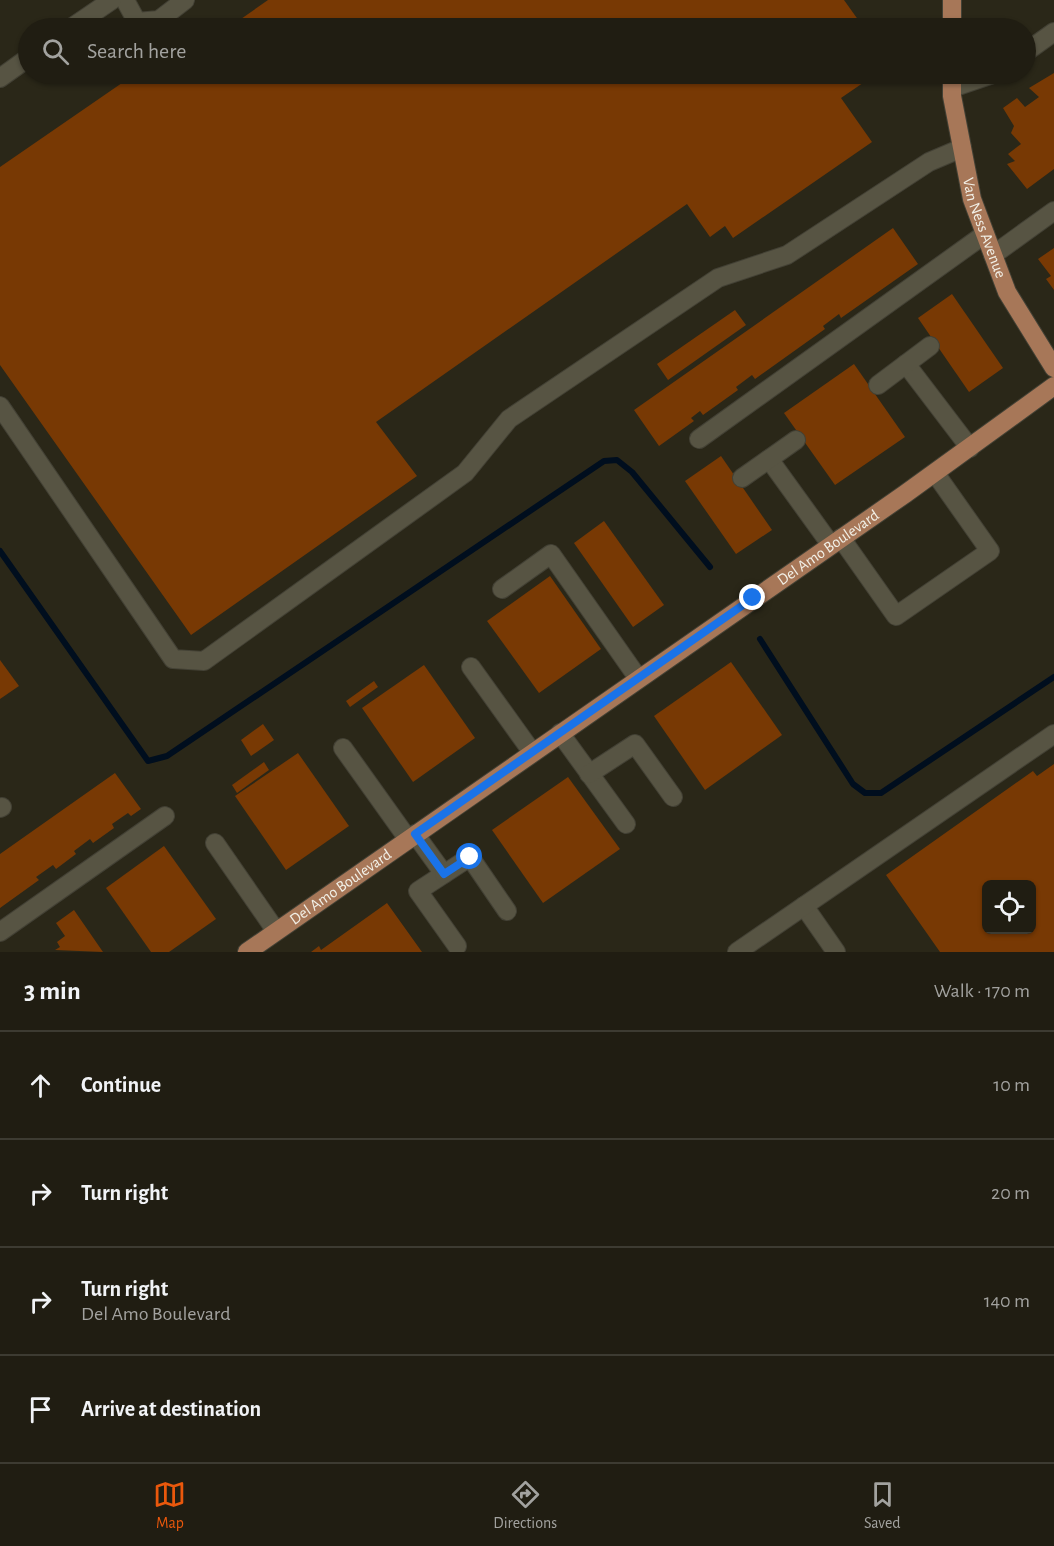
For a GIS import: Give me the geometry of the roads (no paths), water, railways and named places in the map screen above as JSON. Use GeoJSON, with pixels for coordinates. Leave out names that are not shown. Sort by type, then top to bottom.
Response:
{"type":"FeatureCollection","features":[{"type":"Feature","properties":{"kind":"main road"},"geometry":{"type":"LineString","coordinates":[[951,18],[952,0]]}},
{"type":"Feature","properties":{"kind":"main road","name":"Van Ness Avenue"},"geometry":{"type":"LineString","coordinates":[[952,84],[972,199],[1007,292],[1054,368]]}},
{"type":"Feature","properties":{"kind":"main road","name":"Del Amo Boulevard"},"geometry":{"type":"LineString","coordinates":[[247,952],[935,473],[1054,386]]}},
{"type":"Feature","properties":{"kind":"lane"},"geometry":{"type":"LineString","coordinates":[[86,18],[112,0]]}},
{"type":"Feature","properties":{"kind":"lane"},"geometry":{"type":"LineString","coordinates":[[125,0],[135,18]]}},
{"type":"Feature","properties":{"kind":"lane"},"geometry":{"type":"LineString","coordinates":[[162,18],[185,0]]}},
{"type":"Feature","properties":{"kind":"lane"},"geometry":{"type":"LineString","coordinates":[[1036,45],[1054,32]]}},
{"type":"Feature","properties":{"kind":"lane"},"geometry":{"type":"LineString","coordinates":[[0,78],[18,65]]}},
{"type":"Feature","properties":{"kind":"lane"},"geometry":{"type":"LineString","coordinates":[[0,406],[173,659],[204,662],[465,473],[509,419],[618,345],[718,278],[787,255],[929,162],[962,148]]}},
{"type":"Feature","properties":{"kind":"lane"},"geometry":{"type":"LineString","coordinates":[[993,255],[1054,211]]}},
{"type":"Feature","properties":{"kind":"lane"},"geometry":{"type":"LineString","coordinates":[[699,438],[985,234]]}},
{"type":"Feature","properties":{"kind":"lane"},"geometry":{"type":"LineString","coordinates":[[878,385],[930,346]]}},
{"type":"Feature","properties":{"kind":"lane"},"geometry":{"type":"LineString","coordinates":[[906,364],[970,448]]}},
{"type":"Feature","properties":{"kind":"lane"},"geometry":{"type":"LineString","coordinates":[[742,478],[796,440]]}},
{"type":"Feature","properties":{"kind":"lane"},"geometry":{"type":"LineString","coordinates":[[769,459],[896,616],[990,551],[935,473]]}},
{"type":"Feature","properties":{"kind":"lane"},"geometry":{"type":"LineString","coordinates":[[502,590],[551,554],[638,678]]}},
{"type":"Feature","properties":{"kind":"lane"},"geometry":{"type":"LineString","coordinates":[[471,667],[532,753]]}},
{"type":"Feature","properties":{"kind":"lane"},"geometry":{"type":"LineString","coordinates":[[560,733],[626,824]]}},
{"type":"Feature","properties":{"kind":"lane"},"geometry":{"type":"LineString","coordinates":[[737,952],[763,945],[804,906],[1054,734]]}},
{"type":"Feature","properties":{"kind":"lane"},"geometry":{"type":"LineString","coordinates":[[589,774],[635,744],[672,798]]}},
{"type":"Feature","properties":{"kind":"lane"},"geometry":{"type":"LineString","coordinates":[[343,748],[411,837],[444,874]]}},
{"type":"Feature","properties":{"kind":"lane"},"geometry":{"type":"LineString","coordinates":[[0,932],[165,816]]}},
{"type":"Feature","properties":{"kind":"lane"},"geometry":{"type":"LineString","coordinates":[[214,843],[276,931]]}},
{"type":"Feature","properties":{"kind":"lane"},"geometry":{"type":"LineString","coordinates":[[457,946],[418,891],[470,857],[507,911]]}},
{"type":"Feature","properties":{"kind":"lane"},"geometry":{"type":"LineString","coordinates":[[804,906],[836,952]]}},
{"type":"Feature","properties":{"kind":"waterway"},"geometry":{"type":"LineString","coordinates":[[0,551],[148,761],[167,756],[604,461],[617,460],[632,472],[710,567]]}},
{"type":"Feature","properties":{"kind":"waterway"},"geometry":{"type":"LineString","coordinates":[[760,639],[853,784],[865,793],[881,793],[1054,677]]}}]}
